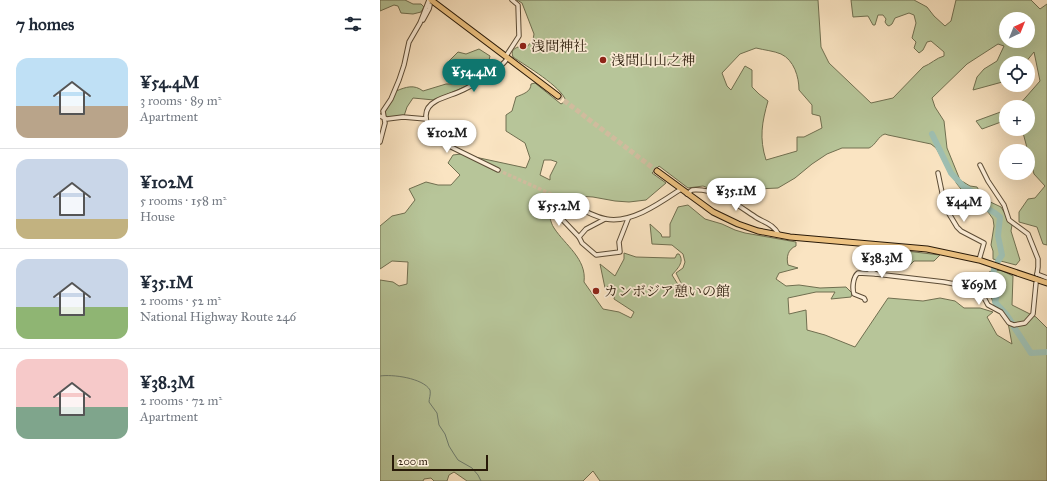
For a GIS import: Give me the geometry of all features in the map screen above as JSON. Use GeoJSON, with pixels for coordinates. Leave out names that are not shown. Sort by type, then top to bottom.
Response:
{"type":"FeatureCollection","features":[{"type":"Feature","properties":{"kind":"highway"},"geometry":{"type":"LineString","coordinates":[[430,2],[507,57],[558,96]]}},
{"type":"Feature","properties":{"kind":"highway"},"geometry":{"type":"LineString","coordinates":[[657,171],[703,206],[724,218],[758,231],[779,236],[884,244],[927,249],[979,260],[1047,282]]}},
{"type":"Feature","properties":{"kind":"street"},"geometry":{"type":"LineString","coordinates":[[498,170],[443,143],[431,130],[426,119],[426,111],[433,103],[473,85],[499,68],[519,36],[518,5],[512,0]]}},
{"type":"Feature","properties":{"kind":"street"},"geometry":{"type":"LineString","coordinates":[[380,142],[385,123],[382,117],[383,111],[391,99],[399,80],[409,42],[430,2]]}},
{"type":"Feature","properties":{"kind":"street"},"geometry":{"type":"LineString","coordinates":[[382,117],[387,119],[404,117],[426,119]]}},
{"type":"Feature","properties":{"kind":"street"},"geometry":{"type":"LineString","coordinates":[[865,300],[864,298],[854,294],[853,290],[855,277],[858,273],[944,282],[976,288],[981,292],[988,305],[1001,312],[1009,323],[1014,325],[1025,323],[1033,314],[1036,257],[1028,234],[1025,230],[1008,220],[1004,204],[988,181],[980,165]]}},
{"type":"Feature","properties":{"kind":"street"},"geometry":{"type":"LineString","coordinates":[[938,173],[945,207],[957,227],[961,231],[984,243],[979,260]]}},
{"type":"Feature","properties":{"kind":"street"},"geometry":{"type":"LineString","coordinates":[[564,200],[604,219],[628,219],[681,189]]}},
{"type":"Feature","properties":{"kind":"street"},"geometry":{"type":"LineString","coordinates":[[687,194],[692,190],[700,190],[708,191],[725,198],[773,227],[779,236]]}},
{"type":"Feature","properties":{"kind":"street"},"geometry":{"type":"LineString","coordinates":[[558,207],[559,216],[579,237],[582,243],[596,256],[620,252],[619,240],[628,219]]}},
{"type":"Feature","properties":{"kind":"street"},"geometry":{"type":"LineString","coordinates":[[579,237],[586,229],[604,219]]}},
{"type":"Feature","properties":{"kind":"street"},"geometry":{"type":"LineString","coordinates":[[876,274],[862,266],[862,264],[863,262],[881,254],[884,244]]}},
{"type":"Feature","properties":{"kind":"street"},"geometry":{"type":"LineString","coordinates":[[1035,277],[1047,278]]}},
{"type":"Feature","properties":{"kind":"green space"},"geometry":{"type":"Polygon","coordinates":[[[380,0],[405,0],[413,4],[421,4],[424,7],[421,12],[413,14],[401,13],[398,6],[394,5],[380,11],[380,0]]]}},
{"type":"Feature","properties":{"kind":"green space"},"geometry":{"type":"Polygon","coordinates":[[[517,0],[818,0],[821,47],[829,63],[871,103],[893,98],[923,67],[944,56],[944,52],[931,41],[927,42],[923,50],[919,53],[914,48],[916,42],[912,38],[916,23],[914,15],[909,13],[895,18],[889,26],[885,22],[886,19],[883,15],[878,15],[875,25],[873,25],[868,16],[853,17],[851,0],[914,0],[927,7],[945,26],[951,21],[956,0],[1031,0],[1040,9],[1047,4],[1047,245],[1043,244],[1037,227],[1019,222],[1019,212],[1028,199],[1035,198],[1045,186],[1035,175],[1035,144],[1026,144],[1024,136],[1035,136],[1035,100],[1023,100],[1030,92],[1035,92],[1035,87],[1040,81],[1034,52],[1031,56],[999,56],[1003,48],[1035,48],[1035,12],[999,12],[999,44],[967,64],[932,98],[935,107],[944,121],[947,148],[960,180],[970,186],[977,187],[984,199],[1001,207],[1012,225],[1011,231],[1020,260],[1016,265],[993,259],[991,245],[994,226],[993,219],[972,196],[965,194],[957,184],[936,148],[931,144],[885,134],[869,148],[842,148],[827,154],[795,178],[778,188],[757,189],[735,198],[703,186],[688,188],[659,166],[652,173],[666,183],[646,200],[629,202],[578,196],[572,208],[556,199],[551,200],[548,207],[553,226],[579,259],[584,274],[584,282],[603,309],[619,312],[631,318],[634,312],[614,299],[616,288],[610,285],[605,288],[600,264],[615,276],[624,259],[624,253],[636,257],[670,258],[675,258],[677,254],[679,254],[681,257],[681,263],[672,275],[677,283],[684,289],[676,273],[683,268],[685,262],[683,254],[672,245],[652,244],[650,224],[661,234],[662,237],[670,237],[670,224],[678,207],[688,205],[705,219],[735,230],[796,242],[796,246],[791,249],[788,254],[787,262],[788,265],[798,268],[779,273],[776,279],[786,286],[799,285],[820,288],[846,287],[852,293],[851,297],[831,299],[835,292],[816,292],[788,298],[789,314],[806,310],[807,330],[825,335],[855,347],[888,298],[923,301],[940,298],[955,301],[964,308],[980,308],[993,312],[987,317],[997,335],[1012,344],[1006,312],[995,307],[991,297],[994,291],[989,272],[1001,270],[1013,276],[1012,305],[1036,317],[1047,328],[1047,481],[600,481],[593,471],[583,481],[467,481],[454,472],[449,475],[447,481],[434,481],[431,478],[424,479],[423,481],[380,481],[380,280],[393,282],[399,286],[407,284],[408,262],[392,261],[380,269],[380,226],[392,216],[405,213],[415,200],[409,189],[426,182],[438,185],[451,185],[460,175],[448,163],[453,155],[461,154],[526,168],[530,158],[525,143],[506,131],[506,115],[512,111],[516,97],[526,92],[530,89],[531,84],[535,83],[561,104],[566,101],[563,95],[550,83],[513,57],[512,52],[514,49],[518,47],[525,49],[533,40],[534,34],[522,3],[517,0]],[[756,48],[740,54],[722,73],[727,86],[731,90],[745,66],[752,70],[752,87],[768,101],[762,130],[766,160],[797,151],[797,137],[804,137],[822,128],[820,116],[812,114],[812,105],[799,90],[797,74],[789,60],[781,54],[756,48]],[[544,160],[540,175],[550,180],[550,176],[557,162],[544,160]]]}},
{"type":"Feature","properties":{"kind":"green space"},"geometry":{"type":"Polygon","coordinates":[[[479,49],[490,56],[488,64],[490,71],[469,85],[434,100],[413,98],[407,107],[404,116],[386,117],[384,114],[396,91],[407,87],[416,87],[423,91],[446,84],[452,84],[469,75],[467,68],[462,65],[451,76],[447,63],[458,52],[466,54],[479,49]]]}},
{"type":"Feature","properties":{"kind":"green space"},"geometry":{"type":"Polygon","coordinates":[[[999,57],[999,83],[973,90],[977,77],[984,69],[997,61],[999,57]]]}},
{"type":"Feature","properties":{"kind":"green space"},"geometry":{"type":"Polygon","coordinates":[[[999,113],[999,123],[982,129],[976,121],[999,113]]]}},
{"type":"Feature","properties":{"kind":"green space"},"geometry":{"type":"Polygon","coordinates":[[[885,249],[940,255],[934,261],[914,261],[909,266],[899,262],[878,265],[877,258],[885,249]]]}},
{"type":"Feature","properties":{"kind":"waterway"},"geometry":{"type":"LineString","coordinates":[[932,134],[951,173],[963,186],[973,192],[983,206],[1000,217],[998,236],[1002,255],[998,261]]}},
{"type":"Feature","properties":{"kind":"waterway"},"geometry":{"type":"LineString","coordinates":[[994,269],[993,276],[998,291],[995,302],[1012,323]]}},
{"type":"Feature","properties":{"kind":"waterway"},"geometry":{"type":"LineString","coordinates":[[1014,327],[1031,353],[1047,352]]}},
{"type":"Feature","properties":{"kind":"waterway"},"geometry":{"type":"LineString","coordinates":[[380,376],[407,378],[421,382],[430,390],[429,402],[437,413],[439,425],[445,434],[449,446],[458,460],[472,468],[481,481]]}},
{"type":"Feature","properties":{"kind":"tunnel"},"geometry":{"type":"LineString","coordinates":[[558,96],[657,171]]}},
{"type":"Feature","properties":{"kind":"tunnel"},"geometry":{"type":"LineString","coordinates":[[498,170],[564,200]]}},
{"type":"Feature","properties":{"kind":"place","name":"浅間神社"},"geometry":{"type":"Point","coordinates":[523,46]}},
{"type":"Feature","properties":{"kind":"place","name":"浅間山山之神"},"geometry":{"type":"Point","coordinates":[603,60]}},
{"type":"Feature","properties":{"kind":"place","name":"カンボジア憩いの館"},"geometry":{"type":"Point","coordinates":[596,291]}}]}
